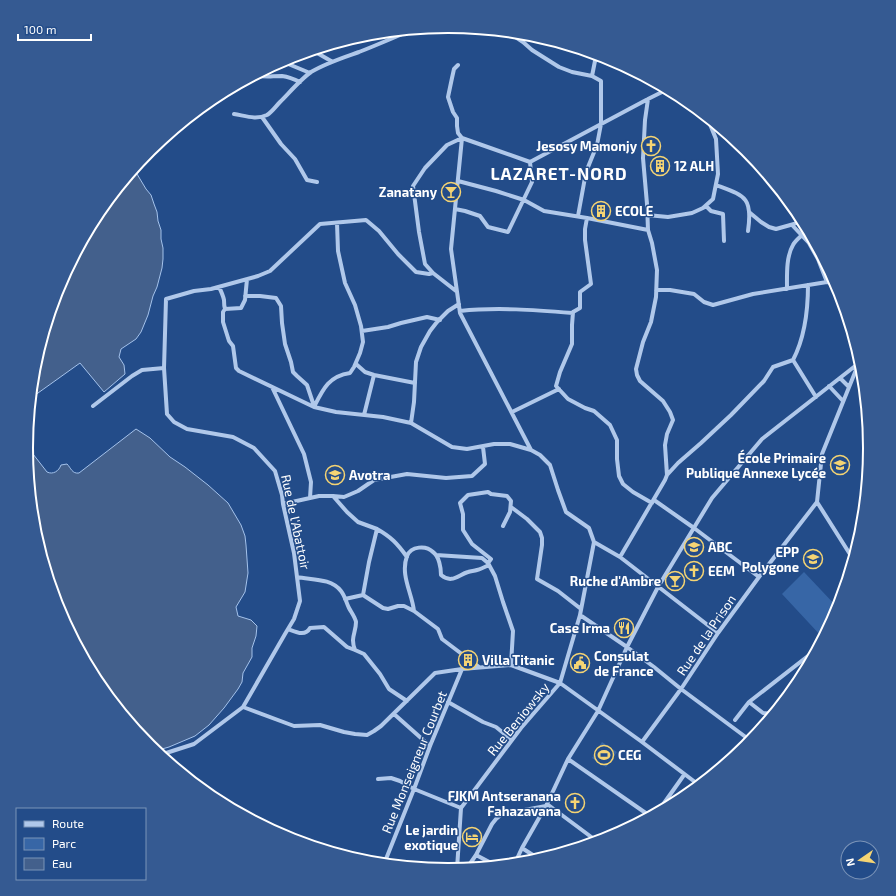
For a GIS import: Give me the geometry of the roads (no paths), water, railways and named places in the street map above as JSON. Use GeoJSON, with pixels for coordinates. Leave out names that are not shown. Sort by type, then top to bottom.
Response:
{"type":"FeatureCollection","features":[{"type":"Feature","properties":{"kind":"street"},"geometry":{"type":"LineString","coordinates":[[234,114],[254,118],[270,114],[310,73],[331,61],[397,37]]}},
{"type":"Feature","properties":{"kind":"street"},"geometry":{"type":"LineString","coordinates":[[519,40],[532,50],[559,67],[572,72],[592,76],[601,81],[601,124],[597,145],[586,172],[578,216]]}},
{"type":"Feature","properties":{"kind":"street"},"geometry":{"type":"LineString","coordinates":[[319,54],[331,61]]}},
{"type":"Feature","properties":{"kind":"street"},"geometry":{"type":"LineString","coordinates":[[592,76],[595,60]]}},
{"type":"Feature","properties":{"kind":"street"},"geometry":{"type":"LineString","coordinates":[[290,65],[310,73]]}},
{"type":"Feature","properties":{"kind":"street"},"geometry":{"type":"LineString","coordinates":[[458,65],[454,69],[448,97],[453,112],[457,118],[458,133],[462,138],[530,162],[661,92]]}},
{"type":"Feature","properties":{"kind":"street"},"geometry":{"type":"LineString","coordinates":[[263,77],[282,76],[292,78],[300,82]]}},
{"type":"Feature","properties":{"kind":"street"},"geometry":{"type":"LineString","coordinates":[[620,557],[665,480],[665,446],[672,420],[670,412],[663,401],[640,381],[636,369],[643,342],[651,322],[656,297],[657,270],[648,230],[643,158],[645,120],[648,99]]}},
{"type":"Feature","properties":{"kind":"street"},"geometry":{"type":"LineString","coordinates":[[262,117],[281,144],[295,159],[307,180],[317,182]]}},
{"type":"Feature","properties":{"kind":"street"},"geometry":{"type":"LineString","coordinates":[[647,215],[668,217],[692,213],[703,208],[713,199],[718,174],[716,139],[712,128]]}},
{"type":"Feature","properties":{"kind":"street"},"geometry":{"type":"LineString","coordinates":[[462,138],[451,249],[460,311],[531,450]]}},
{"type":"Feature","properties":{"kind":"street"},"geometry":{"type":"LineString","coordinates":[[456,291],[433,273],[425,264],[413,186],[425,168],[447,145],[462,138]]}},
{"type":"Feature","properties":{"kind":"street"},"geometry":{"type":"LineString","coordinates":[[455,209],[480,216],[488,227],[508,232],[532,182],[530,162]]}},
{"type":"Feature","properties":{"kind":"street"},"geometry":{"type":"LineString","coordinates":[[458,181],[524,200],[544,211],[648,230]]}},
{"type":"Feature","properties":{"kind":"street"},"geometry":{"type":"LineString","coordinates":[[716,185],[737,193],[745,198],[748,203],[749,212],[748,231]]}},
{"type":"Feature","properties":{"kind":"street"},"geometry":{"type":"LineString","coordinates":[[706,206],[711,210],[723,214],[724,241]]}},
{"type":"Feature","properties":{"kind":"street"},"geometry":{"type":"LineString","coordinates":[[749,212],[760,222],[769,227],[776,228],[796,223]]}},
{"type":"Feature","properties":{"kind":"street"},"geometry":{"type":"LineString","coordinates":[[460,311],[489,309],[572,313],[580,308],[580,292],[591,284],[585,240],[587,218]]}},
{"type":"Feature","properties":{"kind":"street"},"geometry":{"type":"LineString","coordinates":[[433,273],[429,274],[416,272],[398,254],[379,231],[366,220],[320,224],[270,271],[219,287],[223,297],[223,305],[225,309],[223,312],[223,322],[229,342],[233,346],[236,368],[314,407],[336,412],[383,417],[411,423],[452,447],[467,449],[494,444],[510,444],[531,450],[540,455],[550,466],[566,512],[589,528],[594,542],[620,557],[718,634]]}},
{"type":"Feature","properties":{"kind":"street"},"geometry":{"type":"LineString","coordinates":[[314,407],[329,382],[342,374],[350,373],[356,364],[363,342],[361,326],[355,305],[345,283],[338,251],[337,223]]}},
{"type":"Feature","properties":{"kind":"street"},"geometry":{"type":"LineString","coordinates":[[792,225],[806,239]]}},
{"type":"Feature","properties":{"kind":"street"},"geometry":{"type":"LineString","coordinates":[[787,289],[787,269],[790,254],[793,244],[802,235]]}},
{"type":"Feature","properties":{"kind":"street"},"geometry":{"type":"LineString","coordinates":[[656,290],[670,290],[694,294],[704,302],[713,305],[740,297],[827,282],[818,261]]}},
{"type":"Feature","properties":{"kind":"street"},"geometry":{"type":"LineString","coordinates":[[225,309],[241,308],[245,300],[246,279]]}},
{"type":"Feature","properties":{"kind":"street"},"geometry":{"type":"LineString","coordinates":[[666,475],[731,415],[764,381],[773,366],[792,360],[798,350],[805,326],[808,285]]}},
{"type":"Feature","properties":{"kind":"street","name":"Rue de l'Abattoir"},"geometry":{"type":"LineString","coordinates":[[167,753],[194,744],[243,707],[288,629],[300,602],[294,553],[282,495],[275,472],[254,448],[233,437],[187,429],[174,422],[167,414],[164,368],[166,299],[194,291],[219,287]]}},
{"type":"Feature","properties":{"kind":"street"},"geometry":{"type":"LineString","coordinates":[[245,296],[276,298],[281,306],[285,344],[293,372],[307,385],[314,407]]}},
{"type":"Feature","properties":{"kind":"street"},"geometry":{"type":"LineString","coordinates":[[411,423],[414,402],[416,362],[421,347],[430,331],[448,311],[459,304]]}},
{"type":"Feature","properties":{"kind":"street"},"geometry":{"type":"LineString","coordinates":[[572,313],[572,344],[560,372],[556,386],[568,399],[594,411],[610,425],[617,440],[617,459],[623,484],[633,492],[653,502],[694,528],[759,577]]}},
{"type":"Feature","properties":{"kind":"street"},"geometry":{"type":"LineString","coordinates":[[362,331],[427,317],[440,320]]}},
{"type":"Feature","properties":{"kind":"street"},"geometry":{"type":"LineString","coordinates":[[792,360],[816,397]]}},
{"type":"Feature","properties":{"kind":"street"},"geometry":{"type":"LineString","coordinates":[[356,364],[365,372],[374,375],[415,383]]}},
{"type":"Feature","properties":{"kind":"street"},"geometry":{"type":"LineString","coordinates":[[519,857],[568,760],[598,711],[627,647],[658,587],[712,498],[762,439],[855,366]]}},
{"type":"Feature","properties":{"kind":"street"},"geometry":{"type":"LineString","coordinates":[[92,406],[142,370],[164,368]]}},
{"type":"Feature","properties":{"kind":"street"},"geometry":{"type":"LineString","coordinates":[[850,553],[817,502],[822,454],[856,372]]}},
{"type":"Feature","properties":{"kind":"street"},"geometry":{"type":"LineString","coordinates":[[364,415],[374,375]]}},
{"type":"Feature","properties":{"kind":"street"},"geometry":{"type":"LineString","coordinates":[[840,378],[849,387]]}},
{"type":"Feature","properties":{"kind":"street"},"geometry":{"type":"LineString","coordinates":[[272,386],[304,454],[311,482],[310,498]]}},
{"type":"Feature","properties":{"kind":"street"},"geometry":{"type":"LineString","coordinates":[[830,386],[843,401]]}},
{"type":"Feature","properties":{"kind":"street"},"geometry":{"type":"LineString","coordinates":[[512,412],[559,389]]}},
{"type":"Feature","properties":{"kind":"street"},"geometry":{"type":"LineString","coordinates":[[283,504],[319,496],[344,497],[358,491],[374,480],[408,474],[446,478],[472,476],[485,464],[483,446]]}},
{"type":"Feature","properties":{"kind":"street"},"geometry":{"type":"LineString","coordinates":[[414,611],[413,602],[404,571],[407,557],[410,551],[414,548],[432,550],[436,555],[441,569],[441,575],[445,578],[453,579],[468,572],[476,571],[489,564],[491,558],[472,544],[462,530],[463,514],[460,502],[468,495],[488,492],[491,494],[507,496],[511,501],[511,507],[503,526]]}},
{"type":"Feature","properties":{"kind":"street"},"geometry":{"type":"LineString","coordinates":[[333,496],[358,522],[377,529],[392,538],[407,557]]}},
{"type":"Feature","properties":{"kind":"street","name":"Rue de la Prison"},"geometry":{"type":"LineString","coordinates":[[642,742],[759,577],[817,502]]}},
{"type":"Feature","properties":{"kind":"street"},"geometry":{"type":"LineString","coordinates":[[511,507],[527,519],[540,532],[542,545],[537,579],[558,591],[581,608]]}},
{"type":"Feature","properties":{"kind":"street"},"geometry":{"type":"LineString","coordinates":[[363,595],[377,529]]}},
{"type":"Feature","properties":{"kind":"street","name":"Rue Beniowsky"},"geometry":{"type":"LineString","coordinates":[[461,808],[521,728],[560,683],[580,615],[594,542]]}},
{"type":"Feature","properties":{"kind":"street"},"geometry":{"type":"LineString","coordinates":[[436,555],[482,558],[489,564],[495,576],[513,631],[511,665]]}},
{"type":"Feature","properties":{"kind":"street"},"geometry":{"type":"LineString","coordinates":[[297,577],[320,580],[336,585],[341,590],[356,620],[352,642],[355,650]]}},
{"type":"Feature","properties":{"kind":"street"},"geometry":{"type":"LineString","coordinates":[[346,599],[363,595],[383,608],[388,609],[404,606],[414,611],[438,629],[442,639],[480,667]]}},
{"type":"Feature","properties":{"kind":"street"},"geometry":{"type":"LineString","coordinates":[[580,615],[627,647],[745,737]]}},
{"type":"Feature","properties":{"kind":"street"},"geometry":{"type":"LineString","coordinates":[[288,629],[300,633],[306,633],[310,628],[324,627],[347,647],[364,654],[380,674],[389,689],[407,701]]}},
{"type":"Feature","properties":{"kind":"street"},"geometry":{"type":"LineString","coordinates":[[735,720],[749,702],[806,658]]}},
{"type":"Feature","properties":{"kind":"street"},"geometry":{"type":"LineString","coordinates":[[243,707],[294,726],[320,725],[344,732],[367,735],[374,732],[394,714],[435,673],[480,667],[511,665],[560,683],[694,782]]}},
{"type":"Feature","properties":{"kind":"street","name":"Rue Monseigneur Courbet"},"geometry":{"type":"LineString","coordinates":[[386,858],[462,669]]}},
{"type":"Feature","properties":{"kind":"street"},"geometry":{"type":"LineString","coordinates":[[448,702],[483,722],[496,727],[512,740]]}},
{"type":"Feature","properties":{"kind":"street"},"geometry":{"type":"LineString","coordinates":[[749,702],[763,713],[767,713]]}},
{"type":"Feature","properties":{"kind":"street"},"geometry":{"type":"LineString","coordinates":[[394,714],[430,746]]}},
{"type":"Feature","properties":{"kind":"street"},"geometry":{"type":"LineString","coordinates":[[568,760],[645,813]]}},
{"type":"Feature","properties":{"kind":"street"},"geometry":{"type":"LineString","coordinates":[[665,801],[684,775]]}},
{"type":"Feature","properties":{"kind":"street"},"geometry":{"type":"LineString","coordinates":[[378,779],[391,778],[400,781],[414,789],[461,808],[457,863]]}},
{"type":"Feature","properties":{"kind":"street"},"geometry":{"type":"LineString","coordinates":[[470,862],[476,855],[492,824],[502,814],[546,805],[591,837]]}},
{"type":"Feature","properties":{"kind":"street"},"geometry":{"type":"LineString","coordinates":[[522,848],[532,854]]}},
{"type":"Feature","properties":{"kind":"street"},"geometry":{"type":"LineString","coordinates":[[476,855],[487,861]]}},
{"type":"Feature","properties":{"kind":"water"},"geometry":{"type":"Polygon","coordinates":[[[137,173],[151,195],[161,230],[163,259],[157,287],[141,332],[136,339],[121,349],[119,357],[124,365],[125,374],[104,392],[80,363],[37,394],[47,341],[55,315],[76,264],[103,217],[137,173]]]}},
{"type":"Feature","properties":{"kind":"water"},"geometry":{"type":"Polygon","coordinates":[[[136,429],[150,438],[170,457],[208,485],[228,503],[241,525],[245,536],[248,573],[245,592],[236,607],[238,616],[251,620],[257,626],[256,636],[252,648],[252,657],[243,673],[242,682],[238,689],[209,725],[195,736],[169,747],[163,749],[136,722],[103,679],[76,632],[55,581],[41,529],[34,475],[33,454],[49,473],[54,473],[61,465],[67,464],[73,472],[79,473],[136,429]]]}},
{"type":"Feature","properties":{"kind":"place","name":"Jesosy Mamonjy"},"geometry":{"type":"Point","coordinates":[651,146]}},
{"type":"Feature","properties":{"kind":"place","name":"12 ALH"},"geometry":{"type":"Point","coordinates":[660,166]}},
{"type":"Feature","properties":{"kind":"place","name":"Zanatany"},"geometry":{"type":"Point","coordinates":[451,192]}},
{"type":"Feature","properties":{"kind":"place","name":"ECOLE"},"geometry":{"type":"Point","coordinates":[601,211]}},
{"type":"Feature","properties":{"kind":"place","name":"École Primaire Publique Annexe Lycée"},"geometry":{"type":"Point","coordinates":[840,465]}},
{"type":"Feature","properties":{"kind":"place","name":"Avotra"},"geometry":{"type":"Point","coordinates":[335,475]}},
{"type":"Feature","properties":{"kind":"place","name":"ABC"},"geometry":{"type":"Point","coordinates":[694,547]}},
{"type":"Feature","properties":{"kind":"place","name":"EPP Polygone"},"geometry":{"type":"Point","coordinates":[813,559]}},
{"type":"Feature","properties":{"kind":"place","name":"EEM"},"geometry":{"type":"Point","coordinates":[694,571]}},
{"type":"Feature","properties":{"kind":"place","name":"Ruche d'Ambre"},"geometry":{"type":"Point","coordinates":[675,581]}},
{"type":"Feature","properties":{"kind":"place","name":"Case Irma"},"geometry":{"type":"Point","coordinates":[624,628]}},
{"type":"Feature","properties":{"kind":"place","name":"Villa Titanic"},"geometry":{"type":"Point","coordinates":[468,660]}},
{"type":"Feature","properties":{"kind":"place","name":"Consulat de France"},"geometry":{"type":"Point","coordinates":[580,663]}},
{"type":"Feature","properties":{"kind":"place","name":"CEG"},"geometry":{"type":"Point","coordinates":[604,755]}},
{"type":"Feature","properties":{"kind":"place","name":"FJKM Antseranana Fahazavana"},"geometry":{"type":"Point","coordinates":[575,803]}},
{"type":"Feature","properties":{"kind":"place","name":"Le jardin exotique"},"geometry":{"type":"Point","coordinates":[472,837]}},
{"type":"Feature","properties":{"kind":"district","name":"LAZARET-NORD"},"geometry":{"type":"Point","coordinates":[559,174]}}]}
